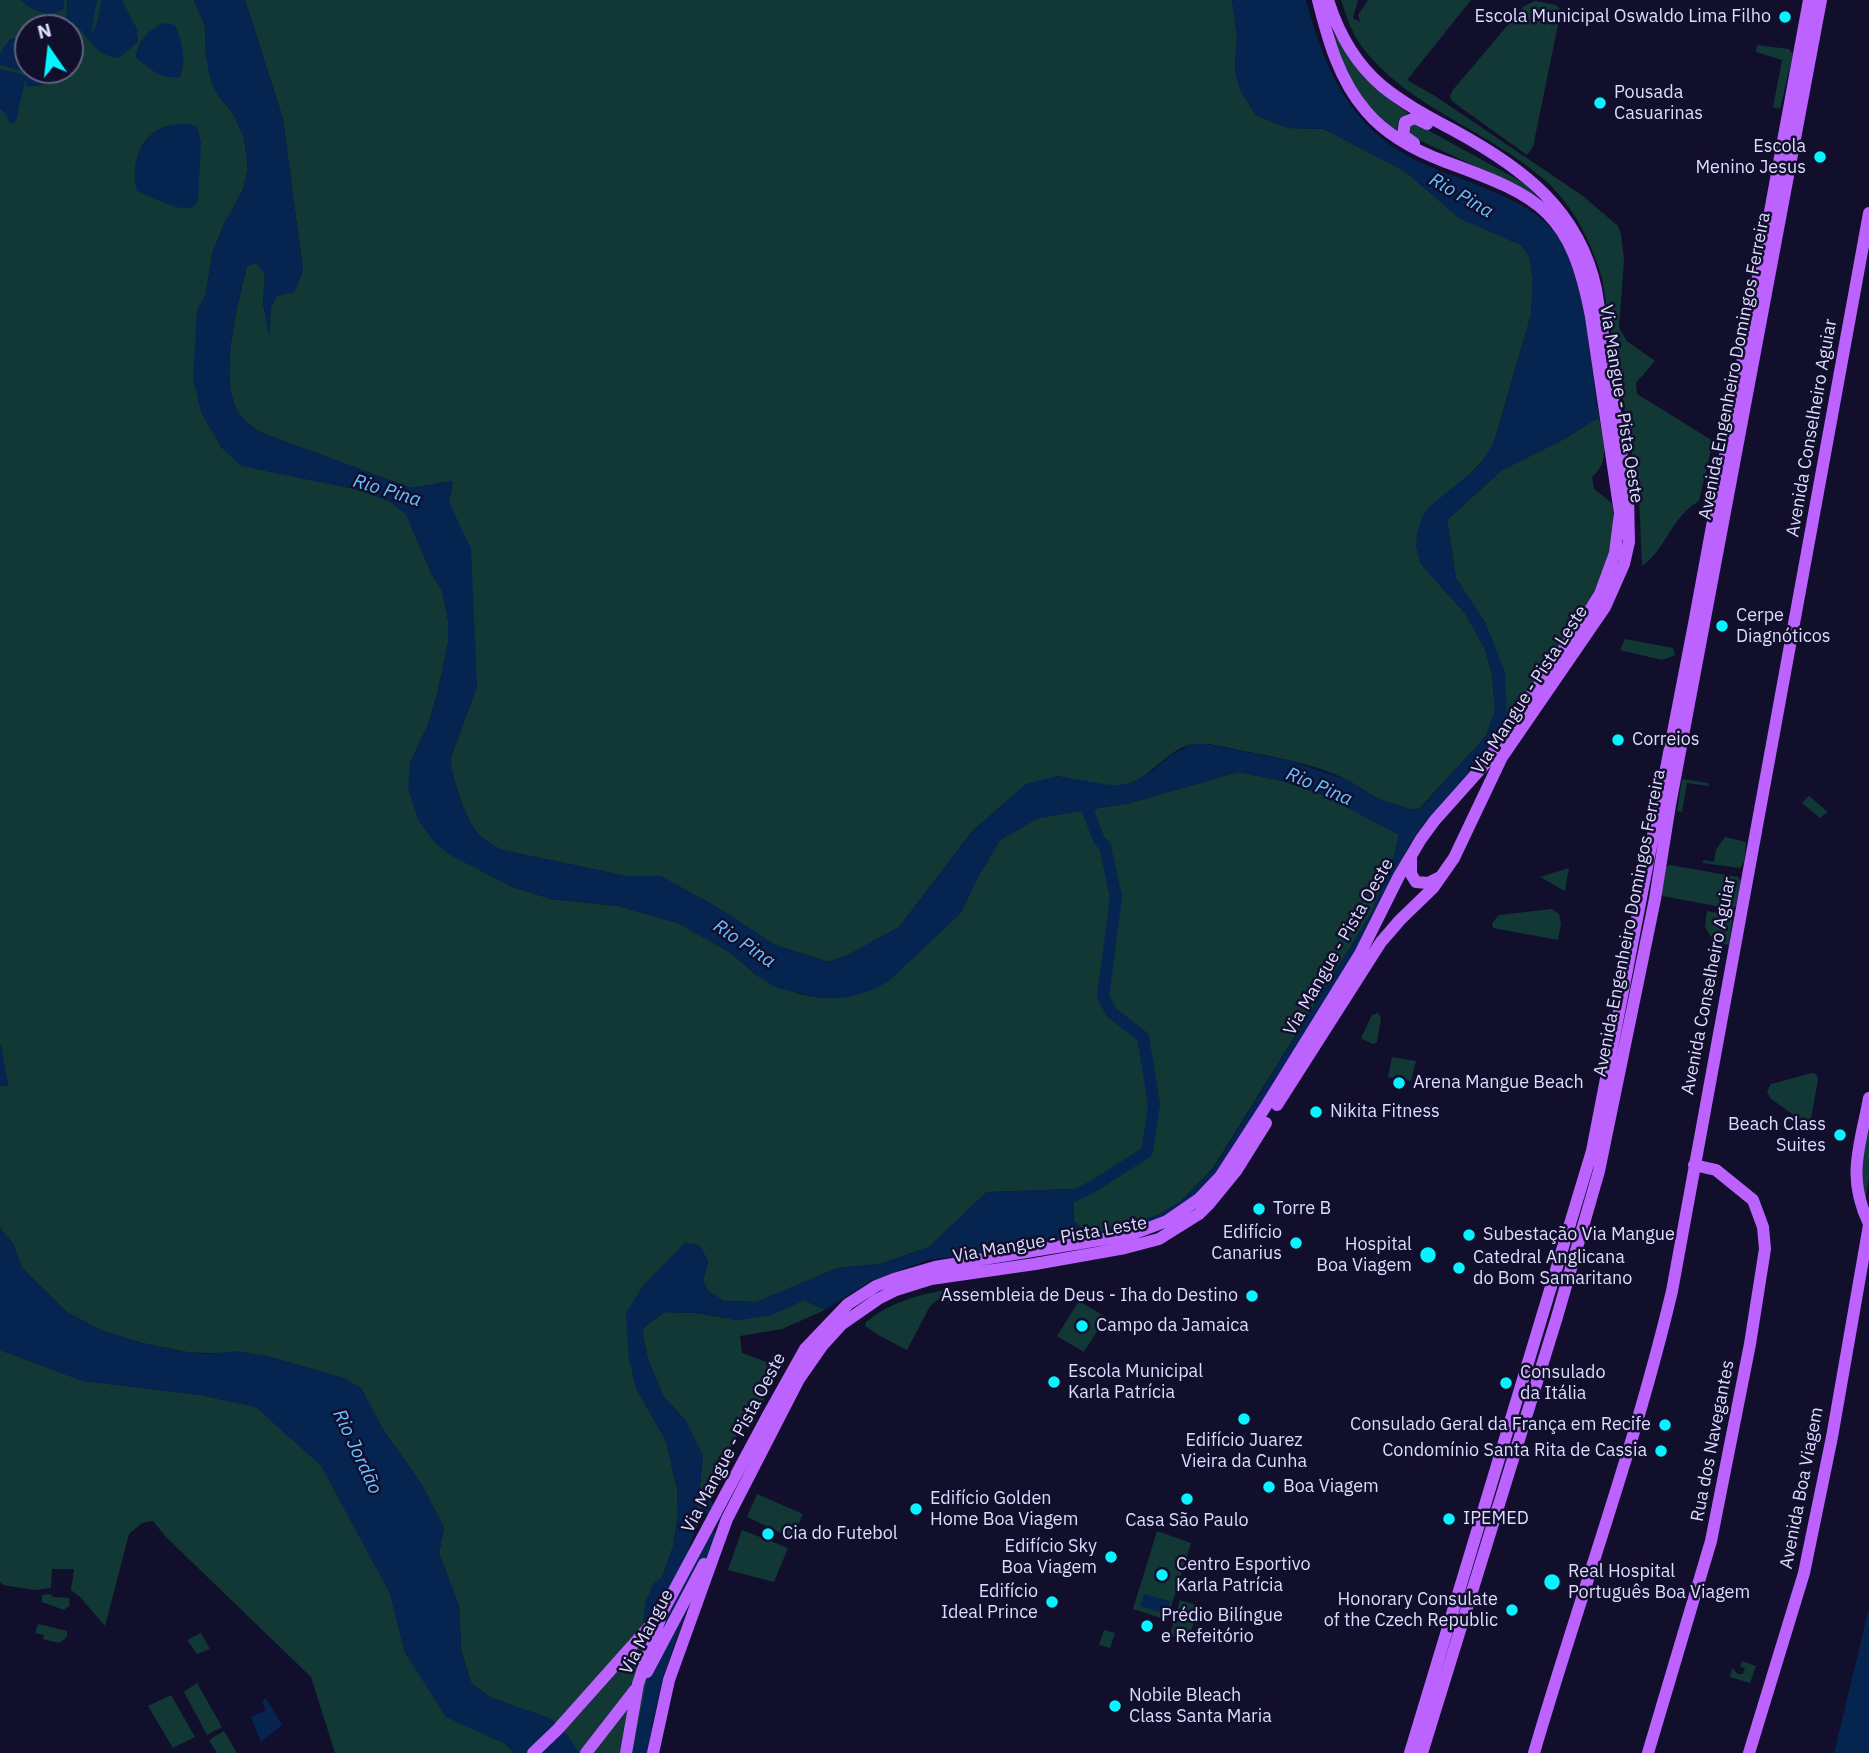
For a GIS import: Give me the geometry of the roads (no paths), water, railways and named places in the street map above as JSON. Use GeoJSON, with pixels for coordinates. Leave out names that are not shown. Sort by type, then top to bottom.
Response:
{"type":"FeatureCollection","features":[{"type":"Feature","properties":{"kind":"main road","name":"Via Mangue - Pista Oeste"},"geometry":{"type":"LineString","coordinates":[[626,1753],[638,1684],[662,1613],[806,1349],[848,1304],[876,1286],[935,1267],[1130,1235],[1167,1221],[1199,1199],[1220,1177],[1266,1106],[1360,954],[1411,857],[1435,820],[1485,764],[1600,594],[1615,553],[1619,533],[1619,503],[1585,286],[1569,242],[1550,216],[1531,200],[1499,183],[1409,146],[1385,130],[1366,111],[1338,66],[1323,24],[1318,0]]}},
{"type":"Feature","properties":{"kind":"main road","name":"Via Mangue - Pista Leste"},"geometry":{"type":"LineString","coordinates":[[656,1753],[659,1718],[675,1663],[727,1519],[799,1379],[822,1346],[842,1324],[896,1290],[930,1279],[1035,1264],[1150,1242],[1199,1214],[1236,1171],[1381,942],[1442,876],[1465,839],[1502,757],[1605,607],[1624,564],[1629,542],[1628,496],[1592,272],[1585,249],[1570,222],[1550,198],[1521,173],[1482,147],[1416,111],[1380,85],[1347,44],[1328,0]]}},
{"type":"Feature","properties":{"kind":"main road","name":"Avenida Engenheiro Domingos Ferreira"},"geometry":{"type":"LineString","coordinates":[[1410,1753],[1592,1151],[1694,624],[1809,0]]}},
{"type":"Feature","properties":{"kind":"main road","name":"Avenida Engenheiro Domingos Ferreira"},"geometry":{"type":"LineString","coordinates":[[1422,1753],[1557,1317],[1599,1171],[1656,899],[1670,805],[1821,0]]}},
{"type":"Feature","properties":{"kind":"main road"},"geometry":{"type":"LineString","coordinates":[[1456,166],[1405,138],[1402,130],[1407,120],[1418,119],[1521,173]]}},
{"type":"Feature","properties":{"kind":"main road","name":"Avenida Conselheiro Aguiar"},"geometry":{"type":"LineString","coordinates":[[1534,1753],[1661,1336],[1672,1291],[1869,213]]}},
{"type":"Feature","properties":{"kind":"main road"},"geometry":{"type":"LineString","coordinates":[[1411,857],[1411,874],[1416,882],[1428,883],[1442,876]]}},
{"type":"Feature","properties":{"kind":"main road"},"geometry":{"type":"LineString","coordinates":[[1869,1098],[1855,1175],[1858,1198],[1869,1225]]}},
{"type":"Feature","properties":{"kind":"main road","name":"Rua dos Navegantes"},"geometry":{"type":"LineString","coordinates":[[1648,1753],[1712,1541],[1765,1250],[1763,1227],[1753,1200],[1716,1170],[1694,1165]]}},
{"type":"Feature","properties":{"kind":"main road","name":"Avenida Boa Viagem"},"geometry":{"type":"LineString","coordinates":[[1749,1753],[1804,1573],[1832,1437],[1869,1225]]}},
{"type":"Feature","properties":{"kind":"main road","name":"Via Mangue"},"geometry":{"type":"LineString","coordinates":[[586,1753],[643,1679],[727,1519]]}},
{"type":"Feature","properties":{"kind":"main road","name":"Via Mangue"},"geometry":{"type":"LineString","coordinates":[[533,1753],[558,1729],[662,1613]]}},
{"type":"Feature","properties":{"kind":"main road"},"geometry":{"type":"LineString","coordinates":[[543,1753],[558,1729]]}},
{"type":"Feature","properties":{"kind":"water"},"geometry":{"type":"Polygon","coordinates":[[[20,0],[63,0],[65,9],[46,14],[32,9],[20,0]]]}},
{"type":"Feature","properties":{"kind":"water"},"geometry":{"type":"Polygon","coordinates":[[[67,0],[97,0],[91,35],[102,0],[122,0],[137,29],[138,42],[119,58],[105,55],[84,34],[84,14],[66,14],[67,0]]]}},
{"type":"Feature","properties":{"kind":"water","name":"Rio Pina"},"geometry":{"type":"Polygon","coordinates":[[[194,0],[245,0],[283,119],[303,271],[294,292],[277,296],[271,307],[269,336],[263,303],[265,274],[256,263],[247,266],[234,323],[229,367],[235,406],[244,420],[262,433],[411,488],[453,481],[449,502],[471,549],[477,687],[450,760],[468,819],[485,840],[502,850],[626,876],[660,876],[715,906],[775,945],[829,962],[850,954],[899,927],[974,829],[1026,784],[1057,776],[1115,786],[1131,783],[1192,744],[1206,744],[1287,760],[1345,779],[1378,799],[1414,810],[1421,808],[1486,736],[1495,711],[1492,674],[1485,649],[1465,613],[1420,563],[1416,546],[1417,534],[1422,517],[1429,507],[1479,466],[1494,442],[1531,315],[1533,279],[1529,256],[1521,245],[1459,218],[1406,172],[1324,129],[1288,128],[1256,115],[1242,93],[1237,79],[1237,37],[1232,0],[1306,0],[1321,46],[1340,89],[1368,125],[1406,155],[1506,197],[1544,221],[1563,245],[1579,291],[1599,417],[1566,438],[1502,470],[1447,520],[1456,578],[1486,624],[1505,672],[1507,718],[1501,733],[1479,763],[1426,821],[1408,847],[1376,918],[1219,1174],[1182,1208],[1135,1231],[928,1260],[871,1281],[825,1310],[804,1300],[771,1315],[737,1320],[696,1313],[665,1312],[642,1329],[648,1360],[664,1397],[685,1420],[703,1456],[695,1531],[679,1578],[688,1565],[689,1603],[665,1672],[648,1753],[644,1753],[652,1713],[653,1689],[643,1620],[646,1601],[653,1584],[662,1577],[673,1547],[678,1513],[677,1489],[666,1441],[636,1388],[629,1360],[626,1313],[642,1287],[685,1243],[699,1245],[708,1261],[703,1281],[708,1291],[724,1301],[756,1302],[838,1268],[880,1264],[929,1247],[987,1192],[1073,1189],[1074,1221],[1086,1233],[1095,1234],[1158,1215],[1180,1202],[1214,1168],[1372,912],[1395,853],[1399,835],[1323,795],[1283,781],[1238,772],[1130,803],[1038,818],[1000,840],[960,914],[890,980],[875,989],[850,997],[821,998],[777,988],[756,975],[731,953],[678,923],[618,906],[552,899],[510,886],[450,855],[435,843],[418,820],[408,788],[410,763],[427,727],[437,695],[448,643],[448,620],[442,590],[432,575],[406,514],[391,502],[360,490],[241,466],[222,448],[201,412],[193,379],[197,310],[206,294],[212,254],[224,224],[243,190],[248,168],[244,138],[234,115],[211,82],[206,57],[205,26],[194,0]]]}},
{"type":"Feature","properties":{"kind":"water"},"geometry":{"type":"Polygon","coordinates":[[[163,23],[175,25],[180,37],[183,58],[180,77],[161,75],[136,58],[144,37],[163,23]]]}},
{"type":"Feature","properties":{"kind":"water"},"geometry":{"type":"Polygon","coordinates":[[[14,38],[14,69],[0,65],[0,53],[10,39],[14,38]]]}},
{"type":"Feature","properties":{"kind":"water"},"geometry":{"type":"Polygon","coordinates":[[[0,69],[14,72],[14,84],[24,84],[16,121],[10,124],[7,115],[0,109],[0,69]]]}},
{"type":"Feature","properties":{"kind":"water"},"geometry":{"type":"Polygon","coordinates":[[[26,84],[46,84],[44,85],[27,87],[26,84]]]}},
{"type":"Feature","properties":{"kind":"water"},"geometry":{"type":"Polygon","coordinates":[[[176,124],[197,127],[201,142],[198,200],[195,206],[173,206],[137,191],[136,161],[143,143],[157,130],[176,124]]]}},
{"type":"Feature","properties":{"kind":"water"},"geometry":{"type":"Polygon","coordinates":[[[1,1046],[8,1086],[0,1086],[1,1046]]]}},
{"type":"Feature","properties":{"kind":"water","name":"Rio Jordão"},"geometry":{"type":"Polygon","coordinates":[[[0,1228],[13,1244],[22,1268],[68,1313],[103,1331],[142,1343],[187,1352],[206,1354],[238,1351],[267,1356],[343,1378],[361,1388],[382,1428],[422,1485],[444,1528],[439,1553],[459,1606],[461,1649],[471,1683],[492,1698],[550,1718],[567,1734],[579,1753],[515,1753],[507,1745],[446,1717],[405,1653],[390,1593],[321,1466],[256,1407],[201,1395],[83,1381],[0,1350],[0,1228]]]}},
{"type":"Feature","properties":{"kind":"water"},"geometry":{"type":"Polygon","coordinates":[[[1144,1594],[1170,1601],[1166,1614],[1140,1606],[1144,1594]]]}},
{"type":"Feature","properties":{"kind":"water"},"geometry":{"type":"Polygon","coordinates":[[[1869,1608],[1869,1753],[1834,1753],[1869,1608]]]}},
{"type":"Feature","properties":{"kind":"water"},"geometry":{"type":"Polygon","coordinates":[[[266,1698],[282,1725],[261,1742],[251,1717],[266,1710],[262,1701],[266,1698]]]}},
{"type":"Feature","properties":{"kind":"waterway"},"geometry":{"type":"LineString","coordinates":[[1063,1207],[1065,1200],[1092,1187],[1147,1152],[1154,1104],[1143,1037],[1112,1013],[1103,997],[1116,897],[1105,846],[1099,840],[1084,800]]}},
{"type":"Feature","properties":{"kind":"waterway"},"geometry":{"type":"LineString","coordinates":[[689,1485],[716,1516]]}},
{"type":"Feature","properties":{"kind":"waterway"},"geometry":{"type":"LineString","coordinates":[[692,1576],[709,1535]]}},
{"type":"Feature","properties":{"kind":"waterway"},"geometry":{"type":"LineString","coordinates":[[639,1753],[656,1664]]}},
{"type":"Feature","properties":{"kind":"place","name":"Escola Municipal Oswaldo Lima Filho"},"geometry":{"type":"Point","coordinates":[1785,17]}},
{"type":"Feature","properties":{"kind":"place","name":"Pousada Casuarinas"},"geometry":{"type":"Point","coordinates":[1600,103]}},
{"type":"Feature","properties":{"kind":"place","name":"Escola Menino Jesus"},"geometry":{"type":"Point","coordinates":[1820,157]}},
{"type":"Feature","properties":{"kind":"place","name":"Cerpe Diagnóticos"},"geometry":{"type":"Point","coordinates":[1722,626]}},
{"type":"Feature","properties":{"kind":"place","name":"Correios"},"geometry":{"type":"Point","coordinates":[1618,740]}},
{"type":"Feature","properties":{"kind":"place","name":"Arena Mangue Beach"},"geometry":{"type":"Point","coordinates":[1399,1083]}},
{"type":"Feature","properties":{"kind":"place","name":"Nikita Fitness"},"geometry":{"type":"Point","coordinates":[1316,1112]}},
{"type":"Feature","properties":{"kind":"place","name":"Beach Class Suites"},"geometry":{"type":"Point","coordinates":[1840,1135]}},
{"type":"Feature","properties":{"kind":"place","name":"Torre B"},"geometry":{"type":"Point","coordinates":[1259,1209]}},
{"type":"Feature","properties":{"kind":"place","name":"Subestação Via Mangue"},"geometry":{"type":"Point","coordinates":[1469,1235]}},
{"type":"Feature","properties":{"kind":"place","name":"Edifício Canarius"},"geometry":{"type":"Point","coordinates":[1296,1243]}},
{"type":"Feature","properties":{"kind":"place","name":"Hospital Boa Viagem"},"geometry":{"type":"Point","coordinates":[1428,1255]}},
{"type":"Feature","properties":{"kind":"place","name":"Catedral Anglicana do Bom Samaritano"},"geometry":{"type":"Point","coordinates":[1459,1268]}},
{"type":"Feature","properties":{"kind":"place","name":"Assembleia de Deus - Iha do Destino"},"geometry":{"type":"Point","coordinates":[1252,1296]}},
{"type":"Feature","properties":{"kind":"place","name":"Campo da Jamaica"},"geometry":{"type":"Point","coordinates":[1082,1326]}},
{"type":"Feature","properties":{"kind":"place","name":"Escola Municipal Karla Patrícia"},"geometry":{"type":"Point","coordinates":[1054,1382]}},
{"type":"Feature","properties":{"kind":"place","name":"Consulado da Itália"},"geometry":{"type":"Point","coordinates":[1506,1383]}},
{"type":"Feature","properties":{"kind":"place","name":"Edifício Juarez Vieira da Cunha"},"geometry":{"type":"Point","coordinates":[1244,1419]}},
{"type":"Feature","properties":{"kind":"place","name":"Consulado Geral da França em Recife"},"geometry":{"type":"Point","coordinates":[1665,1425]}},
{"type":"Feature","properties":{"kind":"place","name":"Condomínio Santa Rita de Cassia"},"geometry":{"type":"Point","coordinates":[1661,1451]}},
{"type":"Feature","properties":{"kind":"place","name":"Boa Viagem"},"geometry":{"type":"Point","coordinates":[1269,1487]}},
{"type":"Feature","properties":{"kind":"place","name":"Casa São Paulo"},"geometry":{"type":"Point","coordinates":[1187,1499]}},
{"type":"Feature","properties":{"kind":"place","name":"Edifício Golden Home Boa Viagem"},"geometry":{"type":"Point","coordinates":[916,1509]}},
{"type":"Feature","properties":{"kind":"place","name":"IPEMED"},"geometry":{"type":"Point","coordinates":[1449,1519]}},
{"type":"Feature","properties":{"kind":"place","name":"Cia do Futebol"},"geometry":{"type":"Point","coordinates":[768,1534]}},
{"type":"Feature","properties":{"kind":"place","name":"Edifício Sky Boa Viagem"},"geometry":{"type":"Point","coordinates":[1111,1557]}},
{"type":"Feature","properties":{"kind":"place","name":"Centro Esportivo Karla Patrícia"},"geometry":{"type":"Point","coordinates":[1162,1575]}},
{"type":"Feature","properties":{"kind":"place","name":"Real Hospital Português Boa Viagem"},"geometry":{"type":"Point","coordinates":[1552,1582]}},
{"type":"Feature","properties":{"kind":"place","name":"Edifício Ideal Prince"},"geometry":{"type":"Point","coordinates":[1052,1602]}},
{"type":"Feature","properties":{"kind":"place","name":"Honorary Consulate of the Czech Republic"},"geometry":{"type":"Point","coordinates":[1512,1610]}},
{"type":"Feature","properties":{"kind":"place","name":"Prédio Bilíngue e Refeitório"},"geometry":{"type":"Point","coordinates":[1147,1626]}},
{"type":"Feature","properties":{"kind":"place","name":"Nobile Bleach Class Santa Maria"},"geometry":{"type":"Point","coordinates":[1115,1706]}}]}
